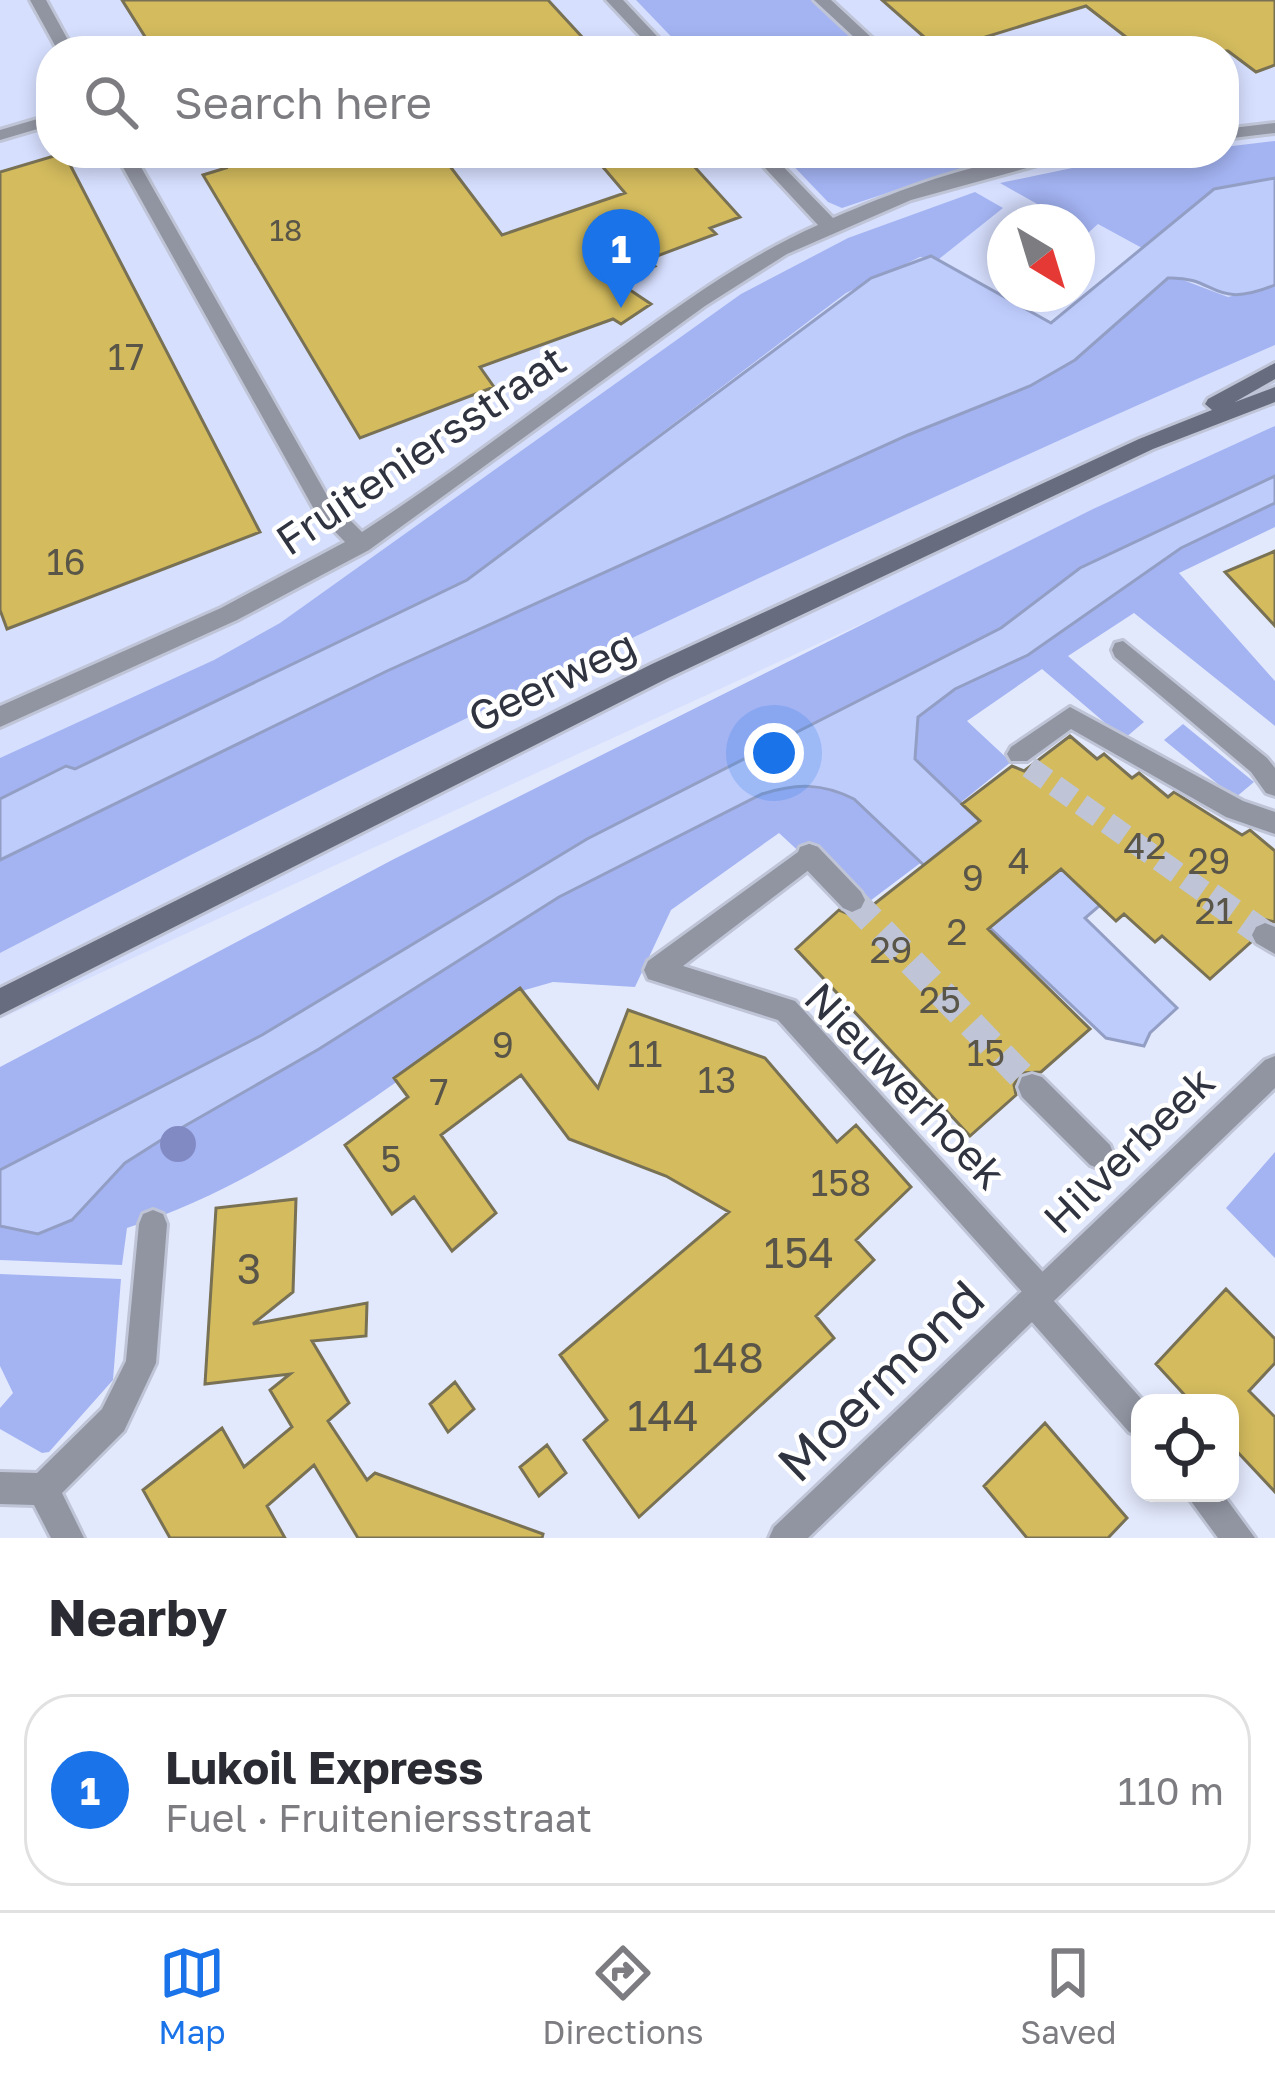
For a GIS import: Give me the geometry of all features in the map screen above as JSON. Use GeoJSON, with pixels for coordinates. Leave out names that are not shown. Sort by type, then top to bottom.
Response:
{"type":"FeatureCollection","features":[{"type":"Feature","properties":{"kind":"main road","name":"Geerweg"},"geometry":{"type":"LineString","coordinates":[[1146,444],[1275,370]]}},
{"type":"Feature","properties":{"kind":"main road","name":"Geerweg"},"geometry":{"type":"LineString","coordinates":[[0,1002],[660,670],[1146,444],[1275,394]]}},
{"type":"Feature","properties":{"kind":"street"},"geometry":{"type":"LineString","coordinates":[[38,0],[58,36]]}},
{"type":"Feature","properties":{"kind":"street"},"geometry":{"type":"LineString","coordinates":[[614,0],[649,36]]}},
{"type":"Feature","properties":{"kind":"street"},"geometry":{"type":"LineString","coordinates":[[822,0],[862,36]]}},
{"type":"Feature","properties":{"kind":"street"},"geometry":{"type":"LineString","coordinates":[[0,135],[36,124]]}},
{"type":"Feature","properties":{"kind":"street"},"geometry":{"type":"LineString","coordinates":[[1239,132],[1275,128]]}},
{"type":"Feature","properties":{"kind":"street"},"geometry":{"type":"LineString","coordinates":[[132,168],[322,505],[361,544]]}},
{"type":"Feature","properties":{"kind":"street"},"geometry":{"type":"LineString","coordinates":[[774,168],[832,228]]}},
{"type":"Feature","properties":{"kind":"street","name":"Fruiteniersstraat"},"geometry":{"type":"LineString","coordinates":[[0,716],[282,586],[361,544],[749,268],[975,168]]}},
{"type":"Feature","properties":{"kind":"street"},"geometry":{"type":"LineString","coordinates":[[1123,650],[1259,765],[1275,786]]}},
{"type":"Feature","properties":{"kind":"street"},"geometry":{"type":"LineString","coordinates":[[1024,761],[1070,717],[1235,809],[1275,823]]}},
{"type":"Feature","properties":{"kind":"street","name":"Nieuwerhoek"},"geometry":{"type":"LineString","coordinates":[[852,900],[809,855],[657,970],[786,1010],[1038,1297]]}},
{"type":"Feature","properties":{"kind":"street","name":"Hilverbeek"},"geometry":{"type":"LineString","coordinates":[[1038,1297],[1275,1069]]}},
{"type":"Feature","properties":{"kind":"street"},"geometry":{"type":"LineString","coordinates":[[1032,1087],[1100,1155]]}},
{"type":"Feature","properties":{"kind":"street"},"geometry":{"type":"LineString","coordinates":[[0,1487],[43,1489],[113,1420],[141,1364],[153,1224]]}},
{"type":"Feature","properties":{"kind":"street"},"geometry":{"type":"LineString","coordinates":[[1038,1297],[1131,1409]]}},
{"type":"Feature","properties":{"kind":"street","name":"Moermond"},"geometry":{"type":"LineString","coordinates":[[785,1538],[1038,1297]]}},
{"type":"Feature","properties":{"kind":"street"},"geometry":{"type":"LineString","coordinates":[[43,1489],[68,1538]]}},
{"type":"Feature","properties":{"kind":"street"},"geometry":{"type":"LineString","coordinates":[[1209,1502],[1240,1538]]}},
{"type":"Feature","properties":{"kind":"shaded area"},"geometry":{"type":"Polygon","coordinates":[[[0,0],[1275,0],[1275,445],[1134,499],[0,1019],[0,0]]]}},
{"type":"Feature","properties":{"kind":"shaded area"},"geometry":{"type":"Polygon","coordinates":[[[636,0],[813,0],[852,36],[671,36],[636,0]]]}},
{"type":"Feature","properties":{"kind":"shaded area"},"geometry":{"type":"Polygon","coordinates":[[[1275,141],[1275,178],[1214,189],[1142,248],[1098,224],[1095,227],[1095,204],[1037,204],[1000,183],[1072,168],[1239,168],[1239,145],[1275,141]]]}},
{"type":"Feature","properties":{"kind":"shaded area"},"geometry":{"type":"Polygon","coordinates":[[[795,168],[962,168],[842,208],[828,202],[795,168]]]}},
{"type":"Feature","properties":{"kind":"shaded area"},"geometry":{"type":"Polygon","coordinates":[[[1275,178],[1275,285],[1238,295],[1168,278],[1075,360],[1030,386],[908,435],[387,671],[0,860],[0,799],[66,766],[75,769],[467,580],[871,278],[931,256],[987,287],[987,312],[1031,312],[1051,323],[1064,312],[1095,312],[1095,287],[1214,189],[1275,178]]]}},
{"type":"Feature","properties":{"kind":"shaded area"},"geometry":{"type":"Polygon","coordinates":[[[975,192],[996,204],[987,204],[987,221],[939,259],[920,257],[846,293],[467,580],[74,769],[66,766],[0,799],[0,758],[214,660],[280,623],[741,294],[848,238],[975,192]]]}},
{"type":"Feature","properties":{"kind":"shaded area"},"geometry":{"type":"Polygon","coordinates":[[[1168,278],[1228,297],[1275,285],[1275,345],[632,638],[0,953],[0,860],[387,671],[908,435],[1030,386],[1075,360],[1168,278]]]}},
{"type":"Feature","properties":{"kind":"shaded area"},"geometry":{"type":"Polygon","coordinates":[[[1275,426],[1275,476],[1080,568],[1001,628],[587,839],[262,1035],[0,1170],[0,1067],[394,859],[1093,509],[1275,426]]]}},
{"type":"Feature","properties":{"kind":"shaded area"},"geometry":{"type":"Polygon","coordinates":[[[1275,476],[1275,503],[1181,548],[1028,655],[955,689],[918,717],[915,759],[1044,883],[1060,870],[1044,855],[1134,876],[1085,918],[1177,1008],[1150,1033],[1144,1046],[1106,1038],[854,799],[820,787],[787,788],[762,794],[559,897],[319,1049],[125,1163],[72,1220],[38,1234],[0,1226],[0,1170],[262,1035],[587,839],[1001,628],[1080,568],[1275,476]]]}},
{"type":"Feature","properties":{"kind":"shaded area"},"geometry":{"type":"Polygon","coordinates":[[[1275,503],[1275,527],[1179,573],[1275,681],[1275,726],[1134,613],[1068,656],[1144,722],[1124,739],[1042,669],[967,721],[1011,762],[959,804],[915,759],[918,717],[955,689],[1028,655],[1181,548],[1275,503]]]}},
{"type":"Feature","properties":{"kind":"shaded area"},"geometry":{"type":"Polygon","coordinates":[[[1183,724],[1254,782],[1235,798],[1164,740],[1183,724]]]}},
{"type":"Feature","properties":{"kind":"shaded area"},"geometry":{"type":"Polygon","coordinates":[[[788,786],[826,786],[854,799],[923,861],[866,904],[833,883],[779,833],[671,910],[635,987],[553,982],[525,990],[383,1092],[285,1155],[182,1208],[127,1228],[122,1265],[0,1260],[0,1226],[38,1234],[72,1220],[125,1163],[319,1049],[559,897],[762,794],[788,786]]]}},
{"type":"Feature","properties":{"kind":"shaded area"},"geometry":{"type":"Polygon","coordinates":[[[1275,1152],[1275,1258],[1226,1208],[1275,1152]]]}},
{"type":"Feature","properties":{"kind":"shaded area"},"geometry":{"type":"Polygon","coordinates":[[[0,1274],[121,1279],[113,1380],[49,1452],[42,1453],[0,1429],[0,1408],[13,1393],[0,1366],[0,1274]]]}},
{"type":"Feature","properties":{"kind":"building"},"geometry":{"type":"Polygon","coordinates":[[[122,0],[548,0],[581,36],[145,36],[122,0]]]}},
{"type":"Feature","properties":{"kind":"building"},"geometry":{"type":"Polygon","coordinates":[[[882,0],[1275,0],[1275,65],[1256,72],[1239,59],[1239,36],[1125,36],[1086,6],[989,36],[923,36],[882,0]]]}},
{"type":"Feature","properties":{"kind":"building"},"geometry":{"type":"Polygon","coordinates":[[[36,161],[36,168],[72,168],[260,532],[7,629],[0,610],[0,172],[36,161]]]}},
{"type":"Feature","properties":{"kind":"building"},"geometry":{"type":"Polygon","coordinates":[[[226,168],[451,168],[502,235],[625,193],[604,168],[696,168],[740,217],[710,228],[716,234],[649,259],[655,266],[615,280],[651,304],[621,324],[613,319],[480,367],[494,387],[360,438],[203,175],[226,168]]]}},
{"type":"Feature","properties":{"kind":"building"},"geometry":{"type":"Polygon","coordinates":[[[1275,551],[1275,626],[1225,572],[1275,551]]]}},
{"type":"Feature","properties":{"kind":"building"},"geometry":{"type":"Polygon","coordinates":[[[1070,736],[1097,759],[1104,754],[1132,778],[1139,773],[1168,797],[1174,792],[1242,835],[1250,830],[1275,851],[1275,922],[1254,923],[1248,933],[1251,942],[1210,979],[1162,936],[1155,942],[1124,914],[1116,921],[1061,869],[988,929],[1090,1029],[1041,1072],[1021,1073],[1014,1085],[1016,1095],[970,1136],[796,949],[839,910],[854,916],[869,901],[873,905],[980,821],[962,804],[1012,766],[1024,771],[1070,736]]]}},
{"type":"Feature","properties":{"kind":"building"},"geometry":{"type":"Polygon","coordinates":[[[520,988],[598,1088],[628,1010],[765,1058],[837,1142],[856,1125],[911,1187],[856,1240],[874,1260],[816,1316],[834,1338],[639,1517],[584,1440],[607,1420],[560,1355],[729,1212],[666,1176],[569,1139],[521,1075],[441,1135],[496,1213],[452,1251],[414,1197],[392,1214],[345,1145],[408,1097],[394,1078],[520,988]]]}},
{"type":"Feature","properties":{"kind":"building"},"geometry":{"type":"Polygon","coordinates":[[[296,1199],[293,1292],[253,1324],[367,1303],[366,1336],[312,1341],[349,1403],[328,1421],[367,1480],[375,1473],[543,1534],[542,1538],[358,1538],[314,1465],[267,1506],[285,1538],[170,1538],[143,1490],[222,1428],[244,1467],[292,1427],[270,1390],[290,1374],[205,1384],[216,1208],[296,1199]]]}},
{"type":"Feature","properties":{"kind":"building"},"geometry":{"type":"Polygon","coordinates":[[[1226,1289],[1275,1339],[1275,1363],[1249,1391],[1275,1417],[1275,1492],[1239,1454],[1239,1394],[1184,1394],[1156,1364],[1226,1289]]]}},
{"type":"Feature","properties":{"kind":"building"},"geometry":{"type":"Polygon","coordinates":[[[455,1382],[474,1409],[448,1432],[430,1404],[455,1382]]]}},
{"type":"Feature","properties":{"kind":"building"},"geometry":{"type":"Polygon","coordinates":[[[1045,1423],[1127,1518],[1108,1538],[1027,1538],[984,1486],[1045,1423]]]}},
{"type":"Feature","properties":{"kind":"building"},"geometry":{"type":"Polygon","coordinates":[[[547,1445],[566,1473],[539,1496],[520,1467],[547,1445]]]}},
{"type":"Feature","properties":{"kind":"tunnel"},"geometry":{"type":"LineString","coordinates":[[1029,767],[1214,899]]}},
{"type":"Feature","properties":{"kind":"tunnel"},"geometry":{"type":"LineString","coordinates":[[1210,896],[1265,935]]}},
{"type":"Feature","properties":{"kind":"tunnel"},"geometry":{"type":"LineString","coordinates":[[852,900],[1032,1087]]}},
{"type":"Feature","properties":{"kind":"place","name":"Lukoil Express"},"geometry":{"type":"Point","coordinates":[621,308]}}]}
